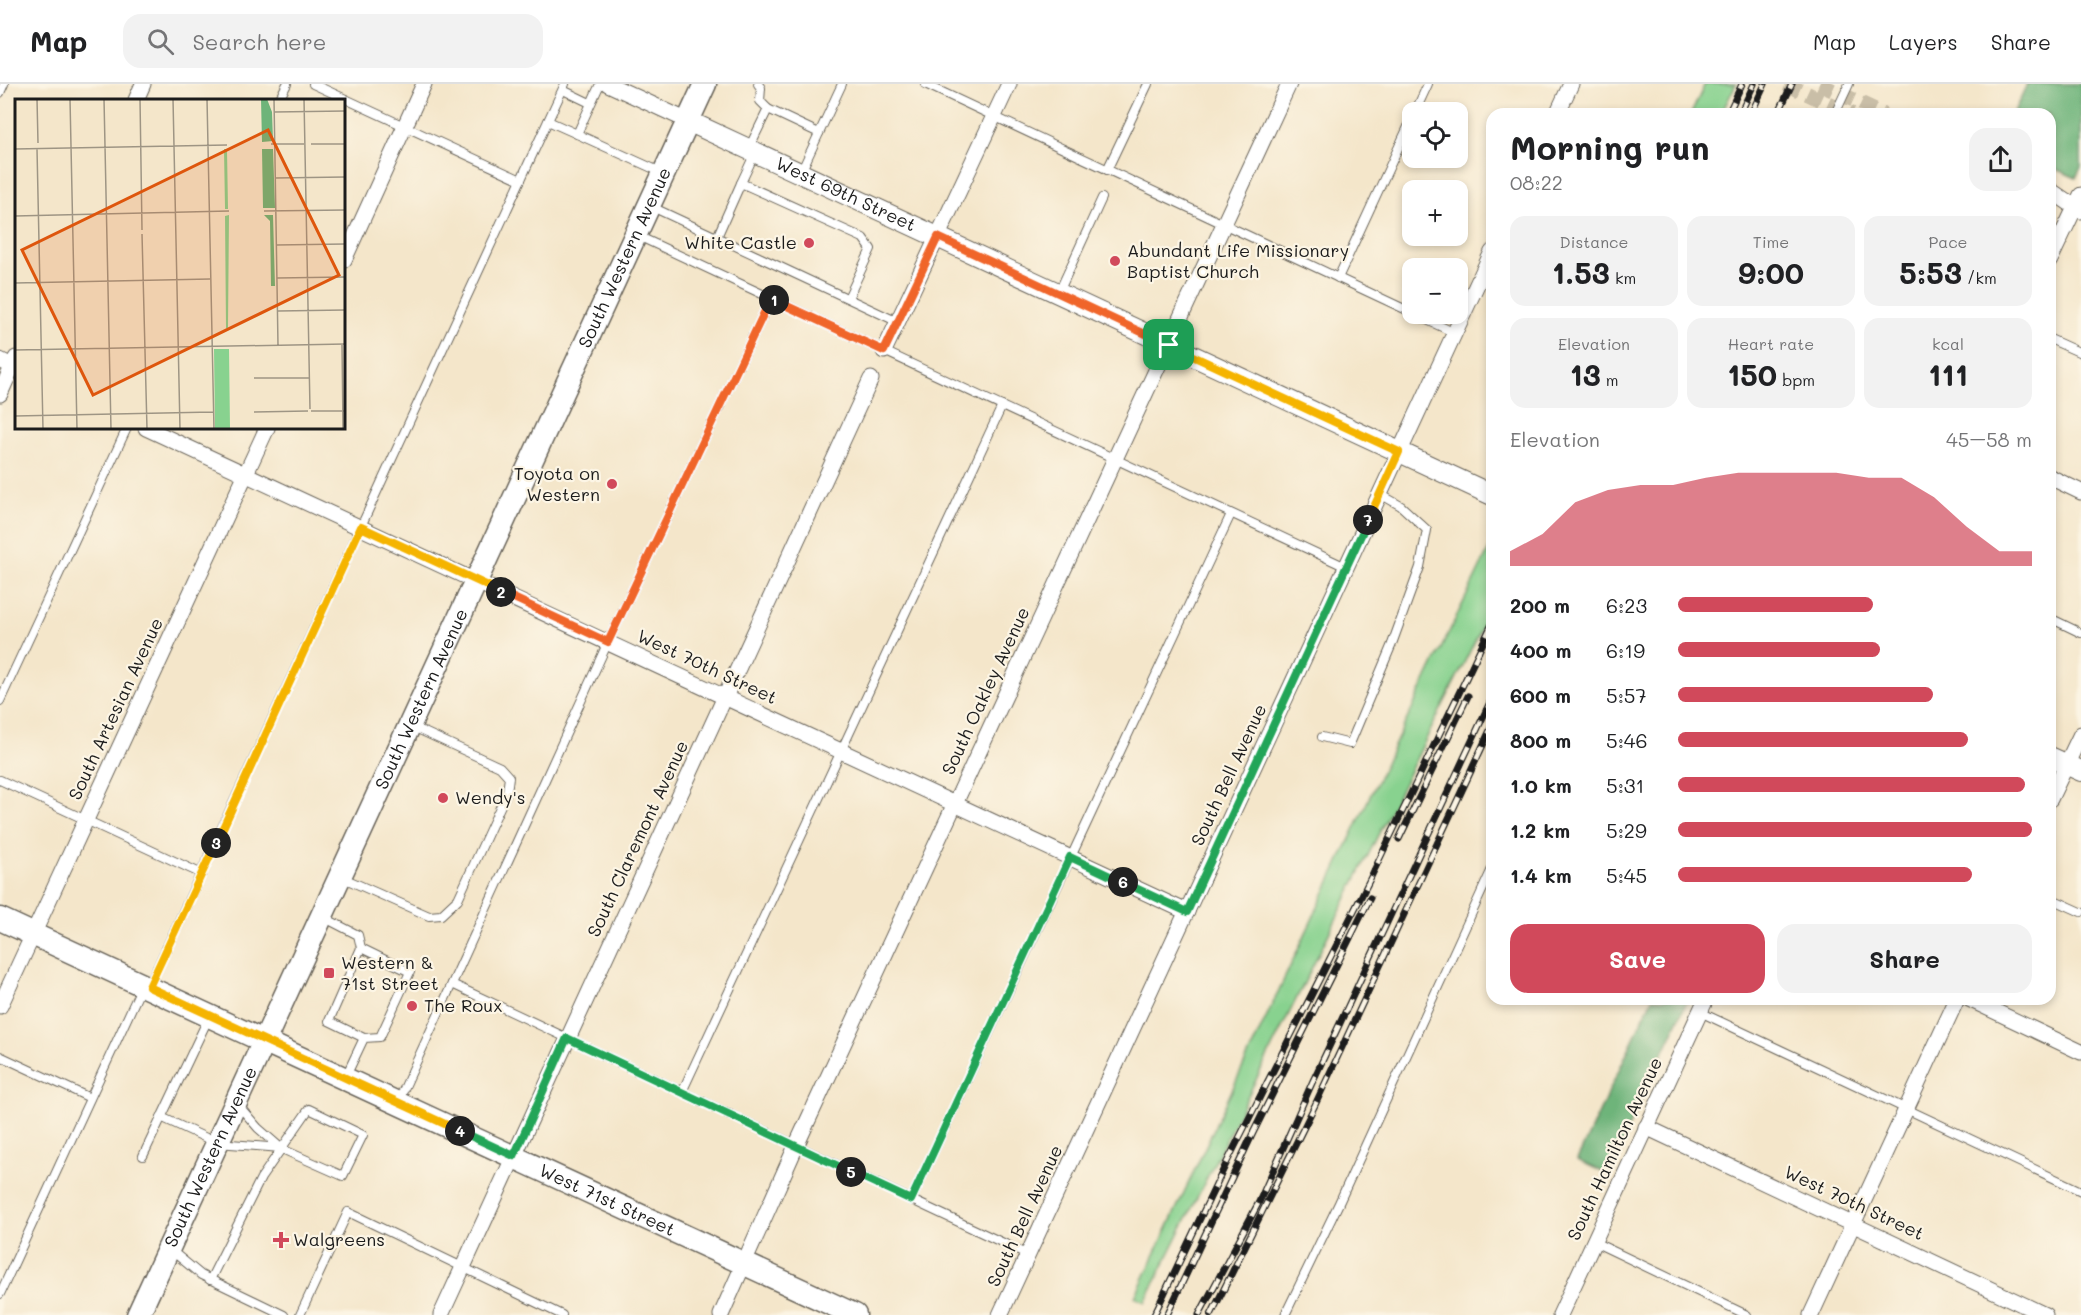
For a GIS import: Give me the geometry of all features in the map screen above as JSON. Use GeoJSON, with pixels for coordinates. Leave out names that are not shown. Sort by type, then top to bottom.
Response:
{"type":"FeatureCollection","features":[{"type":"Feature","properties":{"kind":"main road","name":"South Western Avenue"},"geometry":{"type":"LineString","coordinates":[[138,1315],[705,84]]}},
{"type":"Feature","properties":{"kind":"main road","name":"West 71st Street"},"geometry":{"type":"LineString","coordinates":[[0,919],[855,1315]]}},
{"type":"Feature","properties":{"kind":"street"},"geometry":{"type":"LineString","coordinates":[[136,99],[143,84]]}},
{"type":"Feature","properties":{"kind":"street"},"geometry":{"type":"LineString","coordinates":[[345,258],[424,84]]}},
{"type":"Feature","properties":{"kind":"street"},"geometry":{"type":"LineString","coordinates":[[608,84],[688,121]]}},
{"type":"Feature","properties":{"kind":"street"},"geometry":{"type":"LineString","coordinates":[[884,351],[1009,84]]}},
{"type":"Feature","properties":{"kind":"street","name":"South Oakley Avenue"},"geometry":{"type":"LineString","coordinates":[[721,1315],[796,1146],[1289,84]]}},
{"type":"Feature","properties":{"kind":"street"},"geometry":{"type":"LineString","coordinates":[[1560,108],[1571,84]]}},
{"type":"Feature","properties":{"kind":"street","name":"West 69th Street"},"geometry":{"type":"LineString","coordinates":[[688,121],[1486,492]]}},
{"type":"Feature","properties":{"kind":"street"},"geometry":{"type":"LineString","coordinates":[[2056,193],[2079,205]]}},
{"type":"Feature","properties":{"kind":"street"},"geometry":{"type":"LineString","coordinates":[[2056,204],[2079,205]]}},
{"type":"Feature","properties":{"kind":"street"},"geometry":{"type":"LineString","coordinates":[[2056,249],[2079,205]]}},
{"type":"Feature","properties":{"kind":"street","name":"South Bell Avenue"},"geometry":{"type":"LineString","coordinates":[[1000,1315],[1486,265]]}},
{"type":"Feature","properties":{"kind":"street"},"geometry":{"type":"LineString","coordinates":[[0,394],[11,363]]}},
{"type":"Feature","properties":{"kind":"street","name":"South Claremont Avenue"},"geometry":{"type":"LineString","coordinates":[[441,1315],[871,379]]}},
{"type":"Feature","properties":{"kind":"street","name":"West 70th Street"},"geometry":{"type":"LineString","coordinates":[[148,429],[1187,912]]}},
{"type":"Feature","properties":{"kind":"street","name":"South Artesian Avenue"},"geometry":{"type":"LineString","coordinates":[[0,1006],[267,429]]}},
{"type":"Feature","properties":{"kind":"street"},"geometry":{"type":"LineString","coordinates":[[2056,480],[2081,492]]}},
{"type":"Feature","properties":{"kind":"street"},"geometry":{"type":"LineString","coordinates":[[2056,786],[2081,734]]}},
{"type":"Feature","properties":{"kind":"street"},"geometry":{"type":"LineString","coordinates":[[1811,1315],[1955,1005]]}},
{"type":"Feature","properties":{"kind":"street"},"geometry":{"type":"LineString","coordinates":[[1982,1005],[2081,1052]]}},
{"type":"Feature","properties":{"kind":"street","name":"South Hamilton Avenue"},"geometry":{"type":"LineString","coordinates":[[1560,1315],[1703,1006]]}},
{"type":"Feature","properties":{"kind":"street","name":"West 70th Street"},"geometry":{"type":"LineString","coordinates":[[1646,1127],[2045,1315]]}},
{"type":"Feature","properties":{"kind":"lane"},"geometry":{"type":"LineString","coordinates":[[0,93],[4,84]]}},
{"type":"Feature","properties":{"kind":"lane"},"geometry":{"type":"LineString","coordinates":[[280,99],[287,84]]}},
{"type":"Feature","properties":{"kind":"lane"},"geometry":{"type":"LineString","coordinates":[[313,84],[521,180]]}},
{"type":"Feature","properties":{"kind":"lane"},"geometry":{"type":"LineString","coordinates":[[577,134],[600,84]]}},
{"type":"Feature","properties":{"kind":"lane"},"geometry":{"type":"LineString","coordinates":[[758,84],[761,88],[760,101],[768,109],[819,133]]}},
{"type":"Feature","properties":{"kind":"lane"},"geometry":{"type":"LineString","coordinates":[[800,174],[842,84]]}},
{"type":"Feature","properties":{"kind":"lane"},"geometry":{"type":"LineString","coordinates":[[925,84],[1402,308]]}},
{"type":"Feature","properties":{"kind":"lane"},"geometry":{"type":"LineString","coordinates":[[1107,170],[1148,84]]}},
{"type":"Feature","properties":{"kind":"lane"},"geometry":{"type":"LineString","coordinates":[[1420,102],[1428,84]]}},
{"type":"Feature","properties":{"kind":"lane"},"geometry":{"type":"LineString","coordinates":[[1838,108],[1849,84]]}},
{"type":"Feature","properties":{"kind":"lane"},"geometry":{"type":"LineString","coordinates":[[0,1294],[90,1098],[202,874],[564,87],[590,103]]}},
{"type":"Feature","properties":{"kind":"lane"},"geometry":{"type":"LineString","coordinates":[[717,237],[741,183],[768,109]]}},
{"type":"Feature","properties":{"kind":"lane"},"geometry":{"type":"LineString","coordinates":[[548,121],[663,174]]}},
{"type":"Feature","properties":{"kind":"lane"},"geometry":{"type":"LineString","coordinates":[[1338,278],[1402,140]]}},
{"type":"Feature","properties":{"kind":"lane"},"geometry":{"type":"LineString","coordinates":[[741,183],[863,238],[871,249],[848,298]]}},
{"type":"Feature","properties":{"kind":"lane"},"geometry":{"type":"LineString","coordinates":[[1058,293],[1102,198]]}},
{"type":"Feature","properties":{"kind":"lane"},"geometry":{"type":"LineString","coordinates":[[649,205],[898,322]]}},
{"type":"Feature","properties":{"kind":"lane"},"geometry":{"type":"LineString","coordinates":[[635,234],[1346,567]]}},
{"type":"Feature","properties":{"kind":"lane"},"geometry":{"type":"LineString","coordinates":[[398,1102],[608,642],[771,298]]}},
{"type":"Feature","properties":{"kind":"lane"},"geometry":{"type":"LineString","coordinates":[[1436,324],[1455,333]]}},
{"type":"Feature","properties":{"kind":"lane"},"geometry":{"type":"LineString","coordinates":[[2056,342],[2081,353]]}},
{"type":"Feature","properties":{"kind":"lane"},"geometry":{"type":"LineString","coordinates":[[682,1092],[1002,406]]}},
{"type":"Feature","properties":{"kind":"lane"},"geometry":{"type":"LineString","coordinates":[[0,701],[127,429]]}},
{"type":"Feature","properties":{"kind":"lane"},"geometry":{"type":"LineString","coordinates":[[1322,737],[1350,744],[1392,644],[1420,567],[1426,530],[1401,506],[1380,494]]}},
{"type":"Feature","properties":{"kind":"lane"},"geometry":{"type":"LineString","coordinates":[[911,1200],[1231,514]]}},
{"type":"Feature","properties":{"kind":"lane"},"geometry":{"type":"LineString","coordinates":[[2056,621],[2081,633]]}},
{"type":"Feature","properties":{"kind":"lane"},"geometry":{"type":"LineString","coordinates":[[340,876],[429,916],[441,915],[458,899],[507,792],[509,777],[500,767],[409,725]]}},
{"type":"Feature","properties":{"kind":"lane"},"geometry":{"type":"LineString","coordinates":[[0,780],[202,874]]}},
{"type":"Feature","properties":{"kind":"lane"},"geometry":{"type":"LineString","coordinates":[[1285,1315],[1339,1203],[1486,882]]}},
{"type":"Feature","properties":{"kind":"lane"},"geometry":{"type":"LineString","coordinates":[[2056,901],[2081,912]]}},
{"type":"Feature","properties":{"kind":"lane"},"geometry":{"type":"LineString","coordinates":[[321,916],[358,935],[361,948],[329,1021],[364,1038],[380,1037],[410,972],[361,948]]}},
{"type":"Feature","properties":{"kind":"lane"},"geometry":{"type":"LineString","coordinates":[[452,984],[1029,1255]]}},
{"type":"Feature","properties":{"kind":"lane"},"geometry":{"type":"LineString","coordinates":[[1703,1006],[1907,1109],[2081,1191]]}},
{"type":"Feature","properties":{"kind":"lane"},"geometry":{"type":"LineString","coordinates":[[143,1156],[210,1015]]}},
{"type":"Feature","properties":{"kind":"lane"},"geometry":{"type":"LineString","coordinates":[[345,1077],[364,1038]]}},
{"type":"Feature","properties":{"kind":"lane"},"geometry":{"type":"LineString","coordinates":[[0,1056],[90,1098]]}},
{"type":"Feature","properties":{"kind":"lane"},"geometry":{"type":"LineString","coordinates":[[210,1280],[261,1178],[282,1149],[309,1109],[363,1135],[343,1176],[282,1149],[258,1128],[236,1102]]}},
{"type":"Feature","properties":{"kind":"lane"},"geometry":{"type":"LineString","coordinates":[[161,1117],[217,1143],[282,1149]]}},
{"type":"Feature","properties":{"kind":"lane"},"geometry":{"type":"LineString","coordinates":[[300,1315],[348,1212],[562,1315]]}},
{"type":"Feature","properties":{"kind":"lane"},"geometry":{"type":"LineString","coordinates":[[1594,1242],[1747,1315]]}},
{"type":"Feature","properties":{"kind":"lane"},"geometry":{"type":"LineString","coordinates":[[169,1248],[201,1275],[284,1315]]}},
{"type":"Feature","properties":{"kind":"green space"},"geometry":{"type":"Polygon","coordinates":[[[1705,84],[1736,84],[1724,108],[1694,108],[1705,84]]]}},
{"type":"Feature","properties":{"kind":"green space"},"geometry":{"type":"Polygon","coordinates":[[[2027,84],[2081,84],[2081,167],[2076,178],[2056,169],[2056,108],[2016,108],[2027,84]]]}},
{"type":"Feature","properties":{"kind":"green space"},"geometry":{"type":"Polygon","coordinates":[[[1486,555],[1486,619],[1145,1302],[1135,1297],[1370,796],[1486,555]]]}},
{"type":"Feature","properties":{"kind":"green space"},"geometry":{"type":"Polygon","coordinates":[[[1649,1005],[1685,1005],[1607,1174],[1577,1160],[1649,1005]]]}},
{"type":"Feature","properties":{"kind":"tunnel"},"geometry":{"type":"LineString","coordinates":[[1786,84],[1839,108]]}},
{"type":"Feature","properties":{"kind":"tunnel"},"geometry":{"type":"LineString","coordinates":[[1819,84],[1871,108]]}},
{"type":"Feature","properties":{"kind":"railway"},"geometry":{"type":"LineString","coordinates":[[1731,108],[1742,84]]}},
{"type":"Feature","properties":{"kind":"railway"},"geometry":{"type":"LineString","coordinates":[[1743,108],[1754,84]]}},
{"type":"Feature","properties":{"kind":"railway"},"geometry":{"type":"LineString","coordinates":[[1754,108],[1765,84]]}},
{"type":"Feature","properties":{"kind":"railway"},"geometry":{"type":"LineString","coordinates":[[1781,108],[1792,84]]}},
{"type":"Feature","properties":{"kind":"railway"},"geometry":{"type":"LineString","coordinates":[[1154,1315],[1226,1164],[1370,879],[1486,637]]}},
{"type":"Feature","properties":{"kind":"railway"},"geometry":{"type":"LineString","coordinates":[[1399,839],[1468,696]]}},
{"type":"Feature","properties":{"kind":"railway"},"geometry":{"type":"LineString","coordinates":[[1199,1315],[1259,1202],[1312,1083],[1486,711]]}},
{"type":"Feature","properties":{"kind":"railway"},"geometry":{"type":"LineString","coordinates":[[1211,1315],[1315,1105],[1486,739]]}},
{"type":"Feature","properties":{"kind":"railway"},"geometry":{"type":"LineString","coordinates":[[1167,1315],[1253,1133],[1370,898]]}},
{"type":"Feature","properties":{"kind":"place","name":"White Castle"},"geometry":{"type":"Point","coordinates":[809,243]}},
{"type":"Feature","properties":{"kind":"place","name":"Abundant Life Missionary Baptist Church"},"geometry":{"type":"Point","coordinates":[1115,261]}},
{"type":"Feature","properties":{"kind":"place","name":"Toyota on Western"},"geometry":{"type":"Point","coordinates":[612,484]}},
{"type":"Feature","properties":{"kind":"place","name":"Wendy's"},"geometry":{"type":"Point","coordinates":[443,798]}},
{"type":"Feature","properties":{"kind":"place","name":"Western & 71st Street"},"geometry":{"type":"Point","coordinates":[329,973]}},
{"type":"Feature","properties":{"kind":"place","name":"The Roux"},"geometry":{"type":"Point","coordinates":[412,1006]}},
{"type":"Feature","properties":{"kind":"place","name":"Walgreens"},"geometry":{"type":"Point","coordinates":[281,1240]}},
{"type":"Feature","properties":{"kind":"route"},"geometry":{"type":"LineString","coordinates":[[938,237],[1169,345],[1399,452],[1187,912],[1070,857],[911,1200],[567,1038],[514,1156],[149,987],[361,527],[608,642],[771,298],[884,351],[938,237]]}}]}
